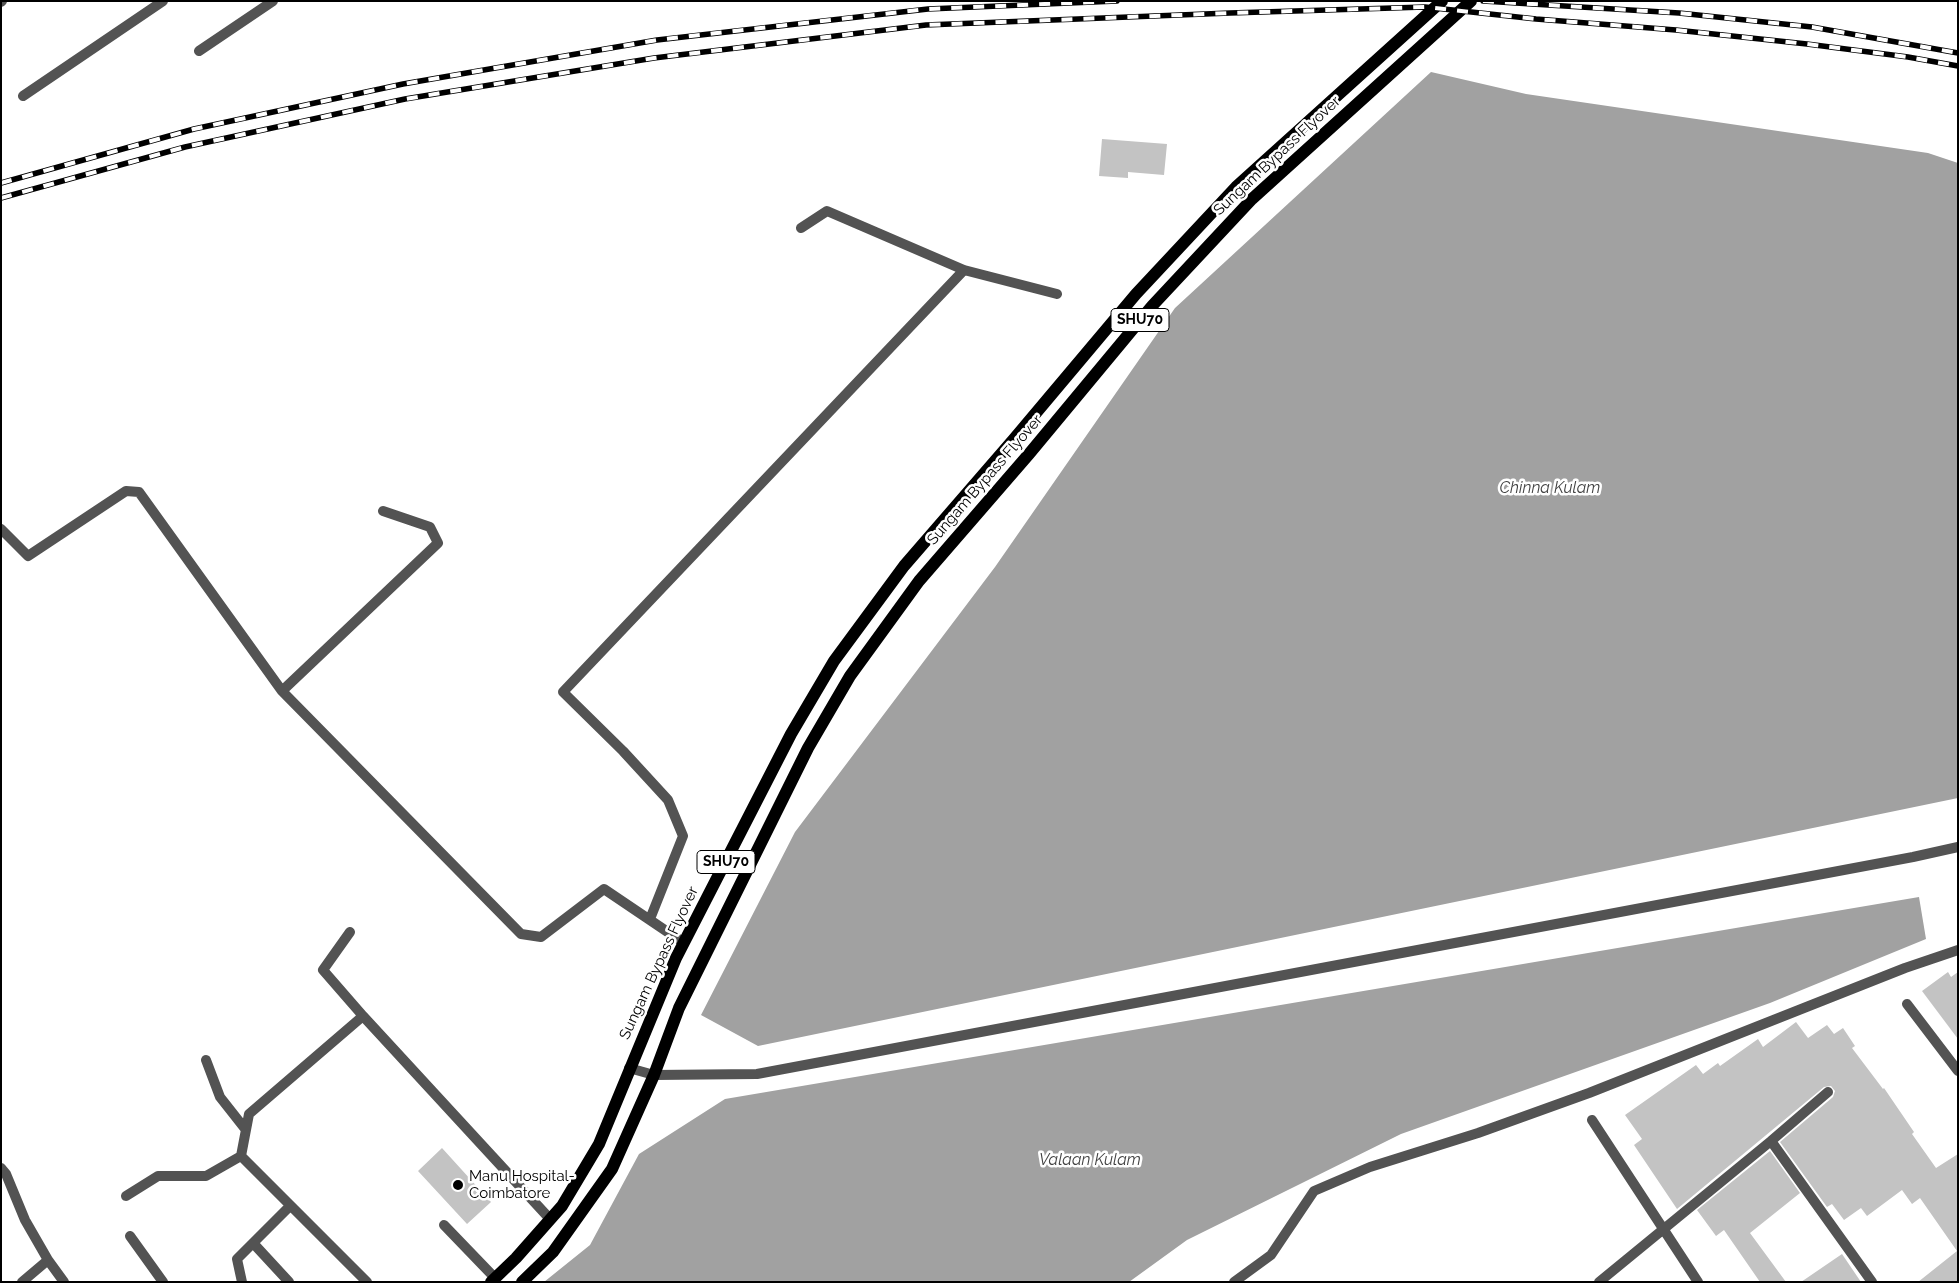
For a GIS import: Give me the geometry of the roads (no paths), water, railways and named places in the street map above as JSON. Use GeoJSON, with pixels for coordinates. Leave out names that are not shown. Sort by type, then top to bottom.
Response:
{"type":"FeatureCollection","features":[{"type":"Feature","properties":{"kind":"main road","name":"Sungam Bypass Flyover"},"geometry":{"type":"LineString","coordinates":[[629,1068],[684,943],[791,734],[834,661],[904,566],[1136,294],[1236,187],[1442,1]]}},
{"type":"Feature","properties":{"kind":"main road","name":"Sungam Bypass Flyover"},"geometry":{"type":"LineString","coordinates":[[654,1075],[679,1008],[808,748],[850,676],[920,581],[1152,306],[1252,199],[1471,1]]}},
{"type":"Feature","properties":{"kind":"main road","name":"SHU70"},"geometry":{"type":"LineString","coordinates":[[493,1280],[516,1258],[562,1206],[599,1144],[629,1068]]}},
{"type":"Feature","properties":{"kind":"main road","name":"SHU70"},"geometry":{"type":"LineString","coordinates":[[522,1282],[553,1252],[612,1169],[654,1075]]}},
{"type":"Feature","properties":{"kind":"street"},"geometry":{"type":"LineString","coordinates":[[23,96],[163,1]]}},
{"type":"Feature","properties":{"kind":"street"},"geometry":{"type":"LineString","coordinates":[[199,51],[273,1]]}},
{"type":"Feature","properties":{"kind":"street"},"geometry":{"type":"LineString","coordinates":[[801,228],[827,211],[964,270],[1057,294]]}},
{"type":"Feature","properties":{"kind":"street"},"geometry":{"type":"LineString","coordinates":[[650,919],[683,836],[668,800],[623,751],[563,692],[964,270]]}},
{"type":"Feature","properties":{"kind":"street"},"geometry":{"type":"LineString","coordinates":[[1,529],[28,556],[126,491],[139,492],[282,691],[521,934],[542,937],[604,889],[684,943]]}},
{"type":"Feature","properties":{"kind":"street"},"geometry":{"type":"LineString","coordinates":[[282,691],[438,543],[430,527],[383,511]]}},
{"type":"Feature","properties":{"kind":"street"},"geometry":{"type":"LineString","coordinates":[[629,1068],[654,1075],[757,1074],[1914,857],[1958,847]]}},
{"type":"Feature","properties":{"kind":"street"},"geometry":{"type":"LineString","coordinates":[[350,932],[323,970],[550,1219]]}},
{"type":"Feature","properties":{"kind":"street"},"geometry":{"type":"LineString","coordinates":[[1234,1282],[1271,1255],[1314,1191],[1370,1167],[1478,1134],[1589,1093],[1904,968],[1958,950]]}},
{"type":"Feature","properties":{"kind":"street"},"geometry":{"type":"LineString","coordinates":[[1907,1004],[1958,1071]]}},
{"type":"Feature","properties":{"kind":"street"},"geometry":{"type":"LineString","coordinates":[[126,1196],[158,1176],[206,1176],[241,1156],[249,1114],[363,1016]]}},
{"type":"Feature","properties":{"kind":"street"},"geometry":{"type":"LineString","coordinates":[[206,1060],[220,1097],[246,1130]]}},
{"type":"Feature","properties":{"kind":"street"},"geometry":{"type":"LineString","coordinates":[[1599,1282],[1828,1092]]}},
{"type":"Feature","properties":{"kind":"street"},"geometry":{"type":"LineString","coordinates":[[1592,1120],[1698,1282]]}},
{"type":"Feature","properties":{"kind":"street"},"geometry":{"type":"LineString","coordinates":[[1771,1141],[1872,1282]]}},
{"type":"Feature","properties":{"kind":"street"},"geometry":{"type":"LineString","coordinates":[[241,1156],[367,1282]]}},
{"type":"Feature","properties":{"kind":"street"},"geometry":{"type":"LineString","coordinates":[[1,1168],[6,1174],[24,1220],[48,1260],[64,1282]]}},
{"type":"Feature","properties":{"kind":"street"},"geometry":{"type":"LineString","coordinates":[[242,1282],[237,1259],[290,1206]]}},
{"type":"Feature","properties":{"kind":"street"},"geometry":{"type":"LineString","coordinates":[[444,1225],[493,1280]]}},
{"type":"Feature","properties":{"kind":"street"},"geometry":{"type":"LineString","coordinates":[[130,1236],[163,1282]]}},
{"type":"Feature","properties":{"kind":"street"},"geometry":{"type":"LineString","coordinates":[[253,1243],[288,1282]]}},
{"type":"Feature","properties":{"kind":"street"},"geometry":{"type":"LineString","coordinates":[[22,1282],[48,1260]]}},
{"type":"Feature","properties":{"kind":"water","name":"Chinna Kulam"},"geometry":{"type":"Polygon","coordinates":[[[1431,72],[1526,94],[1928,153],[1958,163],[1958,798],[758,1046],[701,1015],[795,832],[995,567],[1175,308],[1431,72]]]}},
{"type":"Feature","properties":{"kind":"water","name":"Valaan Kulam"},"geometry":{"type":"Polygon","coordinates":[[[1919,897],[1926,939],[1770,1003],[1401,1134],[1187,1240],[1129,1282],[544,1282],[590,1245],[639,1154],[725,1099],[1919,897]]]}},
{"type":"Feature","properties":{"kind":"railway"},"geometry":{"type":"LineString","coordinates":[[1,183],[194,129],[403,84],[657,40],[928,9],[1117,1]]}},
{"type":"Feature","properties":{"kind":"railway"},"geometry":{"type":"LineString","coordinates":[[1483,1],[1679,13],[1812,27],[1958,53]]}},
{"type":"Feature","properties":{"kind":"railway"},"geometry":{"type":"LineString","coordinates":[[1,198],[185,147],[405,99],[654,58],[926,25],[1425,7],[1807,44],[1908,57],[1958,66]]}},
{"type":"Feature","properties":{"kind":"place","name":"Manu Hospital- Coimbatore"},"geometry":{"type":"Point","coordinates":[458,1185]}}]}
